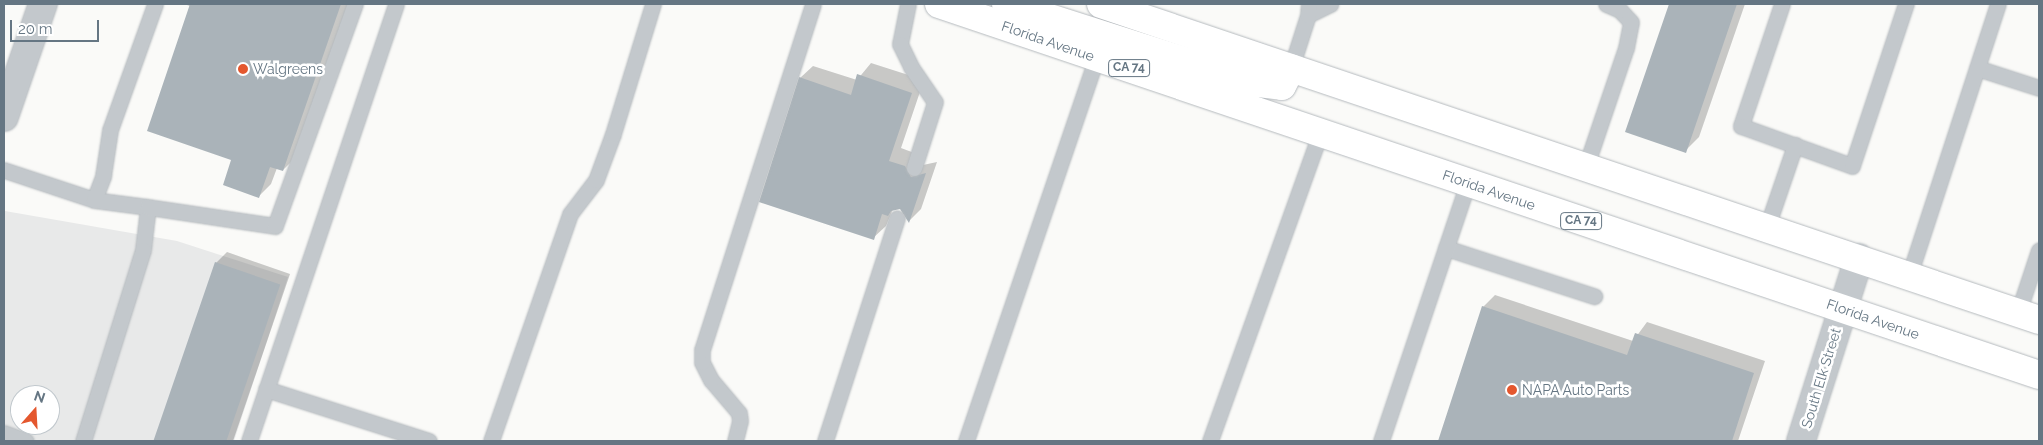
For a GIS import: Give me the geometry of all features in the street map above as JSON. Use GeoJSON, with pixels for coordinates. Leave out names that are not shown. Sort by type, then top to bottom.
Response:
{"type":"FeatureCollection","features":[{"type":"Feature","properties":{"kind":"main road","name":"Florida Avenue"},"geometry":{"type":"LineString","coordinates":[[939,4],[2039,375]]}},
{"type":"Feature","properties":{"kind":"main road"},"geometry":{"type":"LineString","coordinates":[[1006,4],[1250,82],[1282,86],[1291,68]]}},
{"type":"Feature","properties":{"kind":"main road"},"geometry":{"type":"LineString","coordinates":[[1101,4],[1859,258],[2029,317]]}},
{"type":"Feature","properties":{"kind":"street"},"geometry":{"type":"LineString","coordinates":[[4,117],[43,4]]}},
{"type":"Feature","properties":{"kind":"street","name":"South Elk Street"},"geometry":{"type":"LineString","coordinates":[[1801,441],[1859,258]]}},
{"type":"Feature","properties":{"kind":"lane"},"geometry":{"type":"LineString","coordinates":[[94,200],[103,176],[110,130],[155,4]]}},
{"type":"Feature","properties":{"kind":"lane"},"geometry":{"type":"LineString","coordinates":[[4,170],[94,200],[275,226],[355,4]]}},
{"type":"Feature","properties":{"kind":"lane"},"geometry":{"type":"LineString","coordinates":[[249,441],[396,4]]}},
{"type":"Feature","properties":{"kind":"lane"},"geometry":{"type":"LineString","coordinates":[[491,441],[570,214],[596,180],[610,143],[653,4]]}},
{"type":"Feature","properties":{"kind":"lane"},"geometry":{"type":"LineString","coordinates":[[734,441],[740,421],[739,413],[711,380],[702,362],[702,350],[813,4]]}},
{"type":"Feature","properties":{"kind":"lane"},"geometry":{"type":"LineString","coordinates":[[908,4],[900,44],[911,67],[935,102],[914,168]]}},
{"type":"Feature","properties":{"kind":"lane"},"geometry":{"type":"LineString","coordinates":[[1291,68],[1309,10],[1331,4]]}},
{"type":"Feature","properties":{"kind":"lane"},"geometry":{"type":"LineString","coordinates":[[1586,166],[1626,48],[1631,22],[1620,10],[1606,4]]}},
{"type":"Feature","properties":{"kind":"lane"},"geometry":{"type":"LineString","coordinates":[[1782,4],[1741,126],[1852,166],[1906,4]]}},
{"type":"Feature","properties":{"kind":"lane"},"geometry":{"type":"LineString","coordinates":[[1909,276],[1998,4]]}},
{"type":"Feature","properties":{"kind":"lane"},"geometry":{"type":"LineString","coordinates":[[966,441],[1097,58]]}},
{"type":"Feature","properties":{"kind":"lane"},"geometry":{"type":"LineString","coordinates":[[1977,68],[2039,88]]}},
{"type":"Feature","properties":{"kind":"lane"},"geometry":{"type":"LineString","coordinates":[[1210,441],[1320,133]]}},
{"type":"Feature","properties":{"kind":"lane"},"geometry":{"type":"LineString","coordinates":[[1767,227],[1796,145]]}},
{"type":"Feature","properties":{"kind":"lane"},"geometry":{"type":"LineString","coordinates":[[1381,441],[1468,182]]}},
{"type":"Feature","properties":{"kind":"lane"},"geometry":{"type":"LineString","coordinates":[[83,441],[143,250],[148,207]]}},
{"type":"Feature","properties":{"kind":"lane"},"geometry":{"type":"LineString","coordinates":[[825,441],[897,218]]}},
{"type":"Feature","properties":{"kind":"lane"},"geometry":{"type":"LineString","coordinates":[[1446,248],[1594,296]]}},
{"type":"Feature","properties":{"kind":"lane"},"geometry":{"type":"LineString","coordinates":[[2029,317],[2039,250]]}},
{"type":"Feature","properties":{"kind":"lane"},"geometry":{"type":"LineString","coordinates":[[266,389],[429,441]]}},
{"type":"Feature","properties":{"kind":"lane"},"geometry":{"type":"LineString","coordinates":[[4,433],[26,441]]}},
{"type":"Feature","properties":{"kind":"shaded area"},"geometry":{"type":"Polygon","coordinates":[[[5,211],[177,241],[288,277],[234,441],[4,441],[5,211]]]}},
{"type":"Feature","properties":{"kind":"building","name":"Walgreens"},"geometry":{"type":"Polygon","coordinates":[[[190,4],[341,4],[283,171],[270,167],[259,198],[223,185],[231,160],[147,131],[190,4]]]}},
{"type":"Feature","properties":{"kind":"building"},"geometry":{"type":"Polygon","coordinates":[[[1669,4],[1737,4],[1686,153],[1625,132],[1669,4]]]}},
{"type":"Feature","properties":{"kind":"building"},"geometry":{"type":"Polygon","coordinates":[[[857,74],[912,93],[889,161],[905,166],[911,177],[926,173],[909,223],[900,209],[891,211],[888,216],[882,214],[874,240],[759,202],[799,77],[851,95],[857,74]]]}},
{"type":"Feature","properties":{"kind":"building"},"geometry":{"type":"Polygon","coordinates":[[[215,262],[280,284],[226,441],[153,441],[215,262]]]}},
{"type":"Feature","properties":{"kind":"building"},"geometry":{"type":"Polygon","coordinates":[[[1482,306],[1627,355],[1635,333],[1754,373],[1732,441],[1438,441],[1482,306]]]}},
{"type":"Feature","properties":{"kind":"place","name":"Walgreens"},"geometry":{"type":"Point","coordinates":[243,69]}},
{"type":"Feature","properties":{"kind":"place","name":"NAPA Auto Parts"},"geometry":{"type":"Point","coordinates":[1512,390]}}]}
